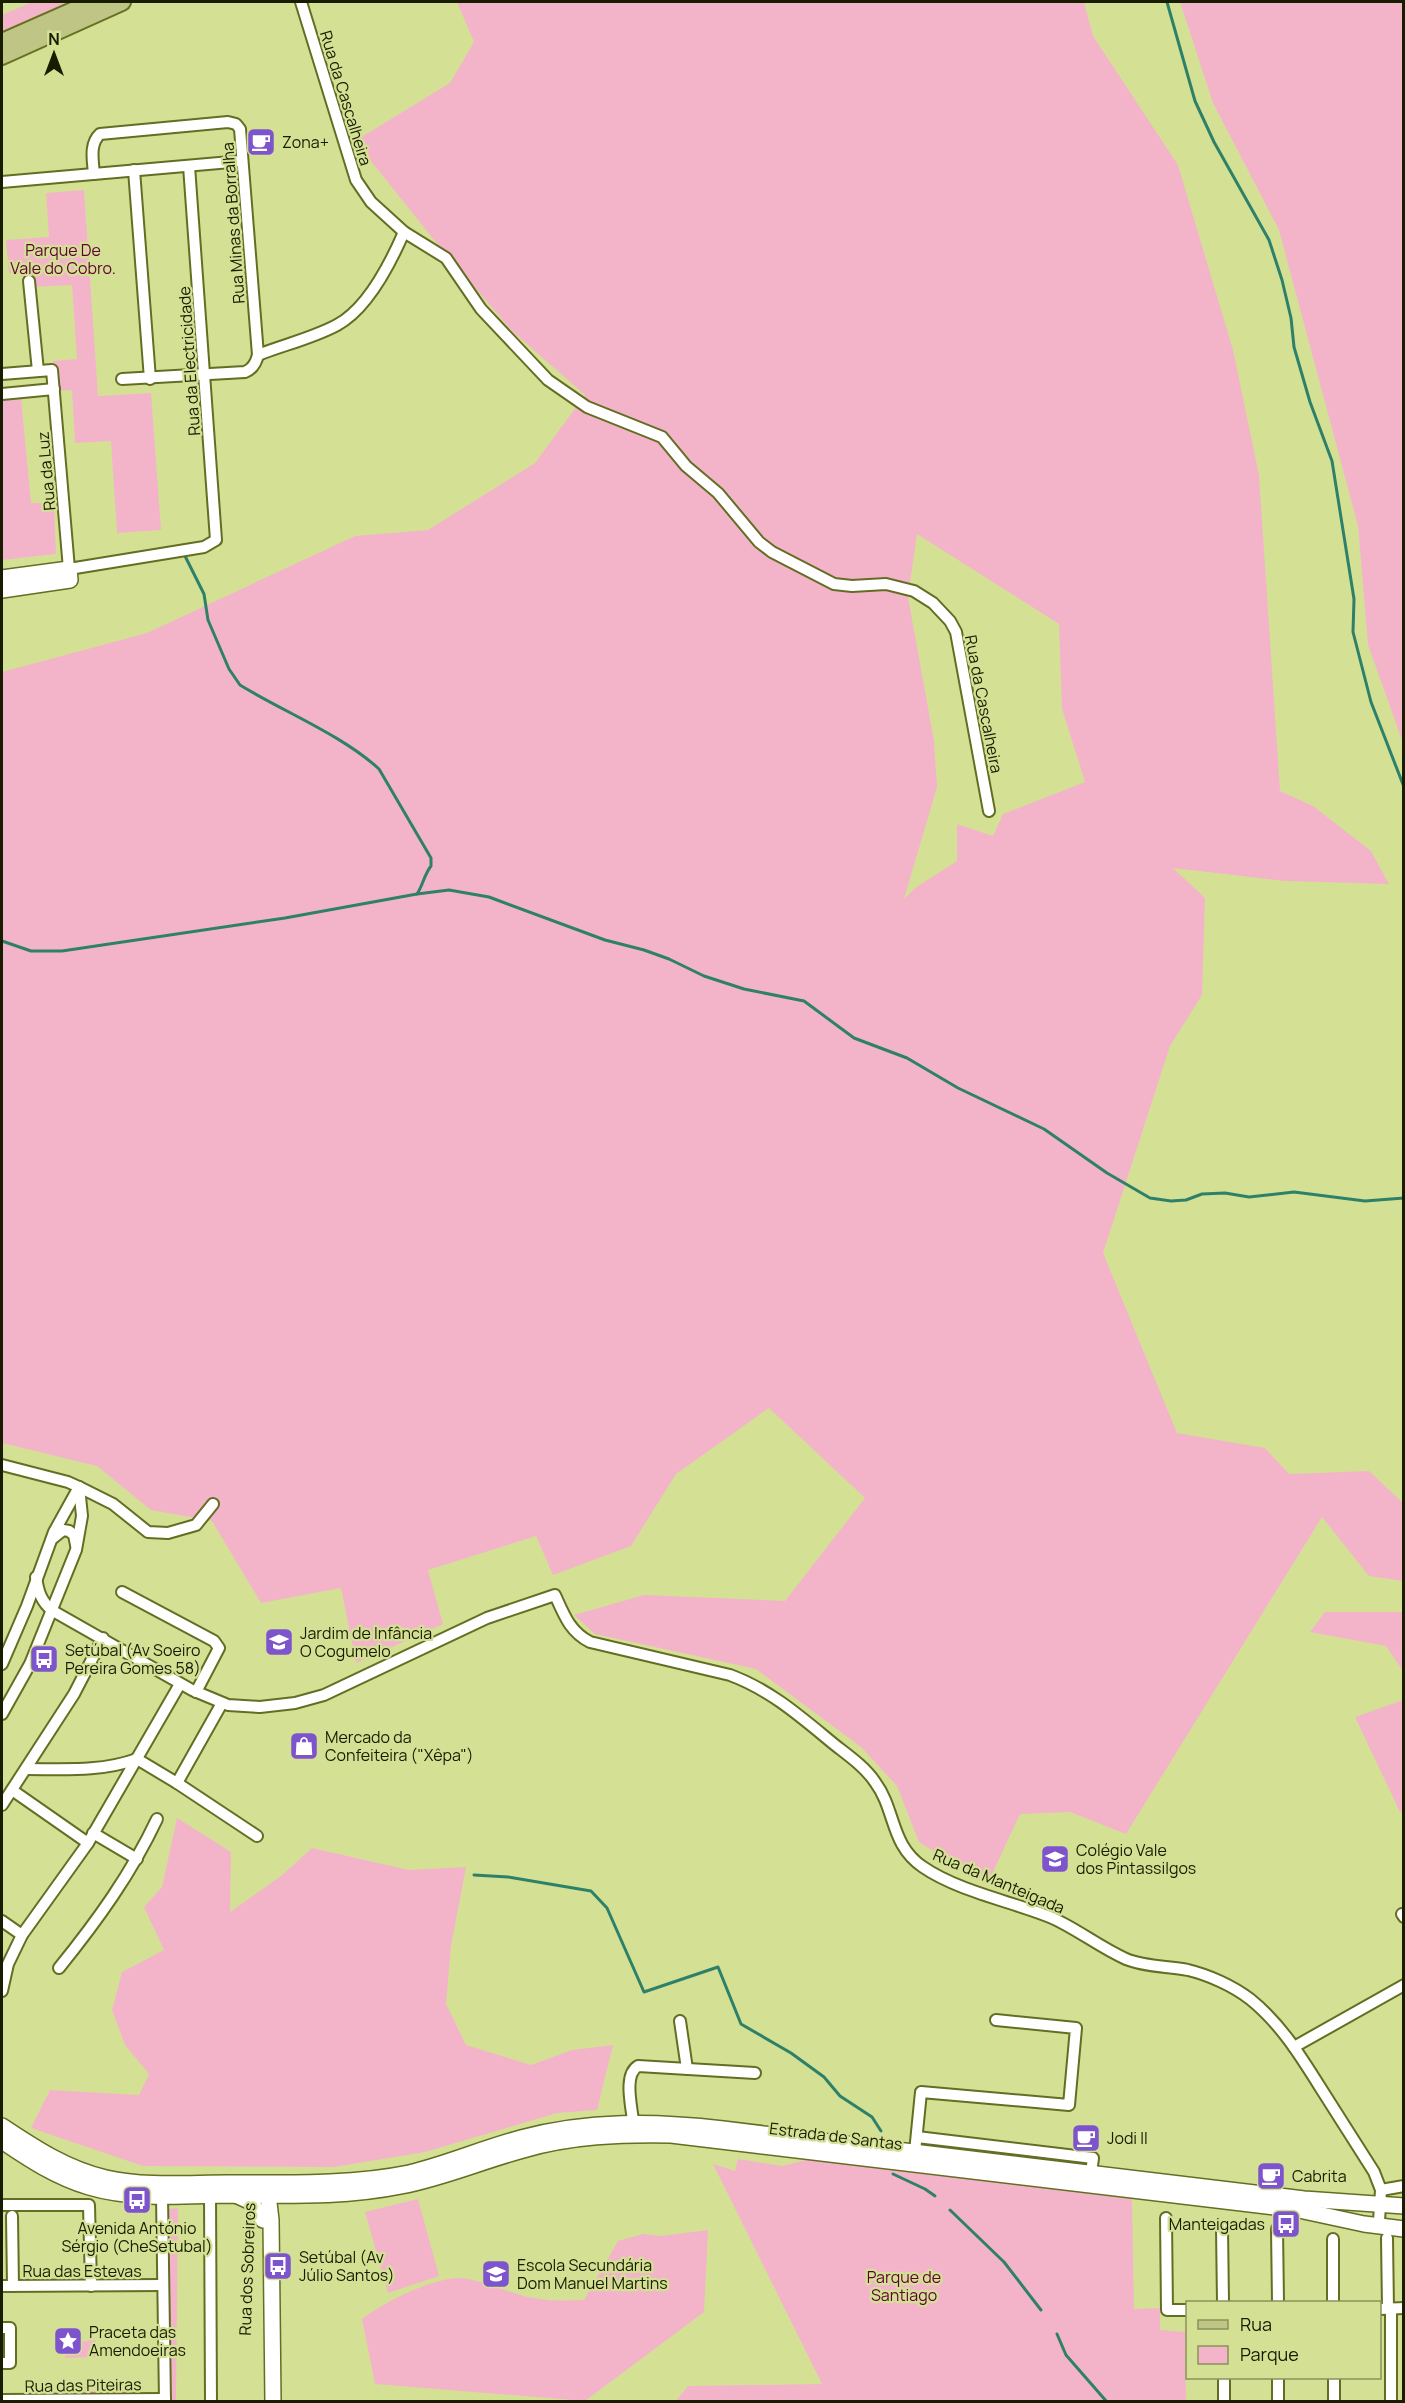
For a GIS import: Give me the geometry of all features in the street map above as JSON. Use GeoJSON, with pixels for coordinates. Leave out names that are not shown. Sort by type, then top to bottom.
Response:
{"type":"FeatureCollection","features":[{"type":"Feature","properties":{"kind":"main road"},"geometry":{"type":"LineString","coordinates":[[2,42],[93,2]]}},
{"type":"Feature","properties":{"kind":"main road"},"geometry":{"type":"LineString","coordinates":[[2,56],[122,2]]}},
{"type":"Feature","properties":{"kind":"main road"},"geometry":{"type":"LineString","coordinates":[[2,578],[69,569],[70,580],[2,590]]}},
{"type":"Feature","properties":{"kind":"main road","name":"Estrada de Santas"},"geometry":{"type":"LineString","coordinates":[[267,2189],[407,2173],[541,2133],[581,2126],[633,2122],[916,2144],[1091,2173],[1304,2199],[1380,2196],[1404,2206]]}},
{"type":"Feature","properties":{"kind":"main road"},"geometry":{"type":"LineString","coordinates":[[2,2126],[24,2143],[56,2160],[106,2178],[152,2183],[267,2189]]}},
{"type":"Feature","properties":{"kind":"main road","name":"Estrada de Santas"},"geometry":{"type":"LineString","coordinates":[[267,2189],[305,2194],[341,2193],[399,2186],[459,2171],[525,2149],[573,2139],[662,2135],[1299,2210],[1385,2232],[1404,2229]]}},
{"type":"Feature","properties":{"kind":"main road"},"geometry":{"type":"LineString","coordinates":[[2,2141],[38,2166],[63,2178],[116,2193],[162,2196],[235,2195],[267,2189]]}},
{"type":"Feature","properties":{"kind":"main road","name":"Rua dos Sobreiros"},"geometry":{"type":"LineString","coordinates":[[263,2402],[267,2189]]}},
{"type":"Feature","properties":{"kind":"main road"},"geometry":{"type":"LineString","coordinates":[[235,2195],[251,2202],[267,2220],[288,2200],[305,2194]]}},
{"type":"Feature","properties":{"kind":"main road","name":"Rua dos Sobreiros"},"geometry":{"type":"LineString","coordinates":[[267,2220],[273,2402]]}},
{"type":"Feature","properties":{"kind":"street","name":"Rua da Cascalheira"},"geometry":{"type":"LineString","coordinates":[[301,2],[356,180],[371,202],[404,232],[446,258],[481,309],[548,380],[587,407],[662,437],[686,466],[718,493],[759,543],[772,552],[834,584],[852,586],[886,584],[914,591],[933,603],[945,615],[956,632],[989,811]]}},
{"type":"Feature","properties":{"kind":"street","name":"Rua Minas da Borralha"},"geometry":{"type":"LineString","coordinates":[[94,174],[93,146],[96,137],[100,134],[228,122],[236,124],[240,129],[258,355]]}},
{"type":"Feature","properties":{"kind":"street"},"geometry":{"type":"LineString","coordinates":[[2,182],[242,161]]}},
{"type":"Feature","properties":{"kind":"street","name":"Rua da Electricidade"},"geometry":{"type":"LineString","coordinates":[[69,569],[204,547],[214,543],[217,537],[189,165]]}},
{"type":"Feature","properties":{"kind":"street"},"geometry":{"type":"LineString","coordinates":[[134,170],[150,379]]}},
{"type":"Feature","properties":{"kind":"street"},"geometry":{"type":"LineString","coordinates":[[122,379],[150,379],[249,370],[256,362],[258,355],[338,325],[358,308],[378,281],[404,232]]}},
{"type":"Feature","properties":{"kind":"street"},"geometry":{"type":"LineString","coordinates":[[2,374],[38,371],[29,281]]}},
{"type":"Feature","properties":{"kind":"street","name":"Rua da Luz"},"geometry":{"type":"LineString","coordinates":[[38,371],[52,370],[69,569]]}},
{"type":"Feature","properties":{"kind":"street"},"geometry":{"type":"LineString","coordinates":[[2,394],[54,389]]}},
{"type":"Feature","properties":{"kind":"street"},"geometry":{"type":"LineString","coordinates":[[2,1466],[68,1482],[113,1504],[148,1532],[168,1533],[196,1525],[213,1504]]}},
{"type":"Feature","properties":{"kind":"street"},"geometry":{"type":"LineString","coordinates":[[2,1664],[6,1642],[51,1540],[79,1487]]}},
{"type":"Feature","properties":{"kind":"street"},"geometry":{"type":"LineString","coordinates":[[2,1714],[30,1664],[76,1550],[82,1516],[79,1487]]}},
{"type":"Feature","properties":{"kind":"street"},"geometry":{"type":"LineString","coordinates":[[51,1540],[63,1530],[69,1531],[74,1535],[76,1550]]}},
{"type":"Feature","properties":{"kind":"street"},"geometry":{"type":"LineString","coordinates":[[36,1577],[43,1600],[52,1611],[103,1638],[180,1684],[222,1702],[177,1783]]}},
{"type":"Feature","properties":{"kind":"street"},"geometry":{"type":"LineString","coordinates":[[122,1592],[214,1641],[219,1648],[196,1692]]}},
{"type":"Feature","properties":{"kind":"street","name":"Rua da Manteigada"},"geometry":{"type":"LineString","coordinates":[[222,1702],[228,1705],[260,1707],[295,1703],[324,1695],[488,1618],[555,1595],[570,1628],[578,1636],[590,1642],[730,1675],[766,1691],[792,1709],[863,1768],[883,1796],[898,1840],[909,1855],[922,1866],[958,1885],[1053,1918],[1126,1959],[1189,1971],[1230,1987],[1263,2010],[1294,2047],[1374,2172],[1380,2196],[1378,2216],[1385,2232],[1391,2402]]}},
{"type":"Feature","properties":{"kind":"street"},"geometry":{"type":"LineString","coordinates":[[2,1805],[74,1694],[103,1638]]}},
{"type":"Feature","properties":{"kind":"street"},"geometry":{"type":"LineString","coordinates":[[2,1991],[8,1964],[22,1935],[91,1838],[180,1684]]}},
{"type":"Feature","properties":{"kind":"street"},"geometry":{"type":"LineString","coordinates":[[26,1769],[104,1768],[115,1767],[136,1759]]}},
{"type":"Feature","properties":{"kind":"street"},"geometry":{"type":"LineString","coordinates":[[136,1759],[257,1836]]}},
{"type":"Feature","properties":{"kind":"street"},"geometry":{"type":"LineString","coordinates":[[12,1790],[91,1838],[137,1859]]}},
{"type":"Feature","properties":{"kind":"street"},"geometry":{"type":"LineString","coordinates":[[59,1968],[96,1922],[137,1859],[157,1819]]}},
{"type":"Feature","properties":{"kind":"street"},"geometry":{"type":"LineString","coordinates":[[2,1921],[22,1935]]}},
{"type":"Feature","properties":{"kind":"street"},"geometry":{"type":"LineString","coordinates":[[1294,2047],[1404,1984]]}},
{"type":"Feature","properties":{"kind":"street"},"geometry":{"type":"LineString","coordinates":[[916,2144],[921,2092],[1069,2105],[1076,2028],[996,2020]]}},
{"type":"Feature","properties":{"kind":"street"},"geometry":{"type":"LineString","coordinates":[[680,2021],[687,2069]]}},
{"type":"Feature","properties":{"kind":"street"},"geometry":{"type":"LineString","coordinates":[[633,2122],[630,2078],[634,2068],[642,2066],[755,2073]]}},
{"type":"Feature","properties":{"kind":"street"},"geometry":{"type":"LineString","coordinates":[[1380,2196],[1404,2186]]}},
{"type":"Feature","properties":{"kind":"street","name":"Rua dos Sobreiros"},"geometry":{"type":"LineString","coordinates":[[210,2195],[211,2402]]}},
{"type":"Feature","properties":{"kind":"street"},"geometry":{"type":"LineString","coordinates":[[162,2196],[165,2400]]}},
{"type":"Feature","properties":{"kind":"street"},"geometry":{"type":"LineString","coordinates":[[2,2205],[89,2205],[91,2286]]}},
{"type":"Feature","properties":{"kind":"street"},"geometry":{"type":"LineString","coordinates":[[7,2286],[12,2216]]}},
{"type":"Feature","properties":{"kind":"street"},"geometry":{"type":"LineString","coordinates":[[1166,2218],[1167,2310],[1186,2310]]}},
{"type":"Feature","properties":{"kind":"street"},"geometry":{"type":"LineString","coordinates":[[1222,2228],[1223,2301]]}},
{"type":"Feature","properties":{"kind":"street"},"geometry":{"type":"LineString","coordinates":[[1277,2229],[1278,2301]]}},
{"type":"Feature","properties":{"kind":"street"},"geometry":{"type":"LineString","coordinates":[[1385,2232],[1404,2236]]}},
{"type":"Feature","properties":{"kind":"street"},"geometry":{"type":"LineString","coordinates":[[1333,2239],[1333,2301]]}},
{"type":"Feature","properties":{"kind":"street","name":"Rua das Estevas"},"geometry":{"type":"LineString","coordinates":[[7,2286],[163,2285]]}},
{"type":"Feature","properties":{"kind":"street"},"geometry":{"type":"LineString","coordinates":[[1386,2308],[1404,2308]]}},
{"type":"Feature","properties":{"kind":"street"},"geometry":{"type":"LineString","coordinates":[[2,2328],[10,2328],[10,2363],[2,2363]]}},
{"type":"Feature","properties":{"kind":"street"},"geometry":{"type":"LineString","coordinates":[[1224,2379],[1224,2402]]}},
{"type":"Feature","properties":{"kind":"street"},"geometry":{"type":"LineString","coordinates":[[1278,2379],[1278,2402]]}},
{"type":"Feature","properties":{"kind":"street"},"geometry":{"type":"LineString","coordinates":[[1334,2379],[1334,2402]]}},
{"type":"Feature","properties":{"kind":"street","name":"Rua das Piteiras"},"geometry":{"type":"LineString","coordinates":[[9,2401],[165,2400]]}},
{"type":"Feature","properties":{"kind":"green space"},"geometry":{"type":"Polygon","coordinates":[[[32,2],[70,2],[2,32],[2,15],[32,2]]]}},
{"type":"Feature","properties":{"kind":"green space"},"geometry":{"type":"Polygon","coordinates":[[[457,2],[1084,2],[1093,36],[1178,165],[1233,350],[1259,475],[1280,791],[1313,806],[1371,851],[1389,884],[1284,881],[1173,868],[1205,898],[1202,995],[1170,1046],[1103,1253],[1177,1433],[1265,1448],[1289,1474],[1369,1471],[1403,1503],[1403,1581],[1369,1576],[1322,1517],[1126,1834],[1070,1812],[1020,1814],[987,1885],[919,1842],[897,1786],[861,1747],[756,1669],[595,1634],[574,1615],[644,1595],[785,1601],[865,1498],[769,1408],[676,1474],[631,1546],[553,1575],[536,1536],[428,1570],[443,1624],[356,1663],[341,1588],[261,1603],[212,1521],[151,1510],[97,1466],[2,1443],[2,672],[147,633],[355,536],[428,530],[535,463],[585,395],[512,331],[430,235],[355,141],[450,83],[474,42],[457,2]],[[917,534],[908,597],[934,741],[937,787],[904,899],[915,888],[957,861],[957,824],[993,836],[1003,814],[1085,782],[1062,709],[1059,624],[917,534]]]}},
{"type":"Feature","properties":{"kind":"green space"},"geometry":{"type":"Polygon","coordinates":[[[1180,2],[1403,2],[1403,743],[1368,645],[1358,526],[1279,230],[1213,103],[1180,2]]]}},
{"type":"Feature","properties":{"kind":"green space","name":"Parque De Vale do Cobro."},"geometry":{"type":"Polygon","coordinates":[[[84,190],[98,396],[151,393],[161,530],[117,533],[111,441],[75,443],[72,390],[56,391],[53,361],[77,359],[72,285],[32,287],[30,271],[9,273],[6,240],[49,237],[46,193],[84,190]]]}},
{"type":"Feature","properties":{"kind":"green space"},"geometry":{"type":"Polygon","coordinates":[[[21,398],[31,503],[54,503],[56,554],[2,560],[2,399],[21,398]]]}},
{"type":"Feature","properties":{"kind":"green space"},"geometry":{"type":"Polygon","coordinates":[[[1325,1612],[1403,1612],[1403,1671],[1386,1646],[1310,1632],[1325,1612]]]}},
{"type":"Feature","properties":{"kind":"green space"},"geometry":{"type":"Polygon","coordinates":[[[1403,1700],[1404,1810],[1400,1812],[1355,1717],[1403,1700]]]}},
{"type":"Feature","properties":{"kind":"green space"},"geometry":{"type":"Polygon","coordinates":[[[177,1818],[231,1852],[230,1912],[281,1876],[312,1848],[409,1870],[466,1867],[451,1946],[446,2004],[466,2045],[531,2065],[572,2050],[613,2045],[597,2110],[557,2113],[425,2152],[334,2167],[143,2166],[31,2128],[50,2090],[139,2095],[149,2074],[125,2045],[112,2010],[122,1972],[164,1950],[144,1907],[162,1887],[177,1818]]]}},
{"type":"Feature","properties":{"kind":"green space","name":"Parque de Santiago"},"geometry":{"type":"Polygon","coordinates":[[[738,2159],[782,2166],[810,2159],[1132,2199],[1134,2309],[1160,2308],[1160,2330],[1185,2332],[1186,2401],[675,2402],[688,2386],[822,2384],[713,2164],[735,2171],[738,2159]]]}},
{"type":"Feature","properties":{"kind":"green space"},"geometry":{"type":"Polygon","coordinates":[[[418,2199],[439,2276],[388,2293],[365,2212],[418,2199]]]}},
{"type":"Feature","properties":{"kind":"green space"},"geometry":{"type":"Polygon","coordinates":[[[178,2208],[176,2402],[170,2401],[169,2209],[178,2208]]]}},
{"type":"Feature","properties":{"kind":"green space"},"geometry":{"type":"Polygon","coordinates":[[[708,2230],[704,2312],[585,2401],[375,2384],[362,2319],[408,2292],[434,2282],[458,2278],[536,2298],[584,2300],[618,2241],[643,2234],[661,2236],[708,2230]]]}},
{"type":"Feature","properties":{"kind":"green space"},"geometry":{"type":"Polygon","coordinates":[[[96,2340],[96,2357],[65,2358],[65,2343],[96,2340]]]}},
{"type":"Feature","properties":{"kind":"green space"},"geometry":{"type":"Polygon","coordinates":[[[134,2390],[134,2401],[47,2401],[47,2392],[134,2390]]]}},
{"type":"Feature","properties":{"kind":"waterway"},"geometry":{"type":"LineString","coordinates":[[1167,2],[1195,101],[1214,142],[1269,240],[1282,280],[1291,318],[1294,347],[1310,402],[1332,461],[1354,599],[1353,632],[1371,702],[1404,787]]}},
{"type":"Feature","properties":{"kind":"waterway"},"geometry":{"type":"LineString","coordinates":[[185,556],[204,594],[208,620],[229,669],[240,685],[348,745],[379,769],[431,858],[431,866],[417,894]]}},
{"type":"Feature","properties":{"kind":"waterway"},"geometry":{"type":"LineString","coordinates":[[2,941],[31,951],[62,951],[285,918],[417,894],[449,890],[489,897],[605,940],[669,959],[704,976],[744,989],[804,1001],[854,1038],[907,1058],[958,1088],[1044,1129],[1107,1173],[1150,1198],[1171,1201],[1186,1200],[1202,1194],[1225,1193],[1249,1197],[1294,1192],[1365,1201],[1404,1198]]}},
{"type":"Feature","properties":{"kind":"waterway"},"geometry":{"type":"LineString","coordinates":[[474,1875],[508,1877],[591,1891],[607,1908],[644,1992],[718,1967],[741,2024],[791,2053],[824,2077],[840,2096],[872,2117],[881,2131]]}},
{"type":"Feature","properties":{"kind":"waterway"},"geometry":{"type":"LineString","coordinates":[[893,2174],[935,2196]]}},
{"type":"Feature","properties":{"kind":"waterway"},"geometry":{"type":"LineString","coordinates":[[950,2210],[1004,2262],[1041,2310]]}},
{"type":"Feature","properties":{"kind":"waterway"},"geometry":{"type":"LineString","coordinates":[[1057,2334],[1066,2355],[1107,2402]]}},
{"type":"Feature","properties":{"kind":"place","name":"Zona+"},"geometry":{"type":"Point","coordinates":[261,142]}},
{"type":"Feature","properties":{"kind":"place","name":"Jardim de Infância O Cogumelo"},"geometry":{"type":"Point","coordinates":[279,1642]}},
{"type":"Feature","properties":{"kind":"place","name":"Setúbal (Av Soeiro Pereira Gomes 58)"},"geometry":{"type":"Point","coordinates":[44,1659]}},
{"type":"Feature","properties":{"kind":"place","name":"Mercado da Confeiteira (\"Xêpa\")"},"geometry":{"type":"Point","coordinates":[304,1746]}},
{"type":"Feature","properties":{"kind":"place","name":"Colégio Vale dos Pintassilgos"},"geometry":{"type":"Point","coordinates":[1055,1859]}},
{"type":"Feature","properties":{"kind":"place","name":"Jodi II"},"geometry":{"type":"Point","coordinates":[1086,2138]}},
{"type":"Feature","properties":{"kind":"place","name":"Cabrita"},"geometry":{"type":"Point","coordinates":[1271,2176]}},
{"type":"Feature","properties":{"kind":"place","name":"Avenida António Sérgio (CheSetubal)"},"geometry":{"type":"Point","coordinates":[137,2200]}},
{"type":"Feature","properties":{"kind":"place","name":"Manteigadas"},"geometry":{"type":"Point","coordinates":[1286,2224]}},
{"type":"Feature","properties":{"kind":"place","name":"Setúbal (Av Júlio Santos)"},"geometry":{"type":"Point","coordinates":[278,2266]}},
{"type":"Feature","properties":{"kind":"place","name":"Escola Secundária Dom Manuel Martins"},"geometry":{"type":"Point","coordinates":[496,2274]}},
{"type":"Feature","properties":{"kind":"place","name":"Praceta das Amendoeiras"},"geometry":{"type":"Point","coordinates":[68,2341]}}]}
